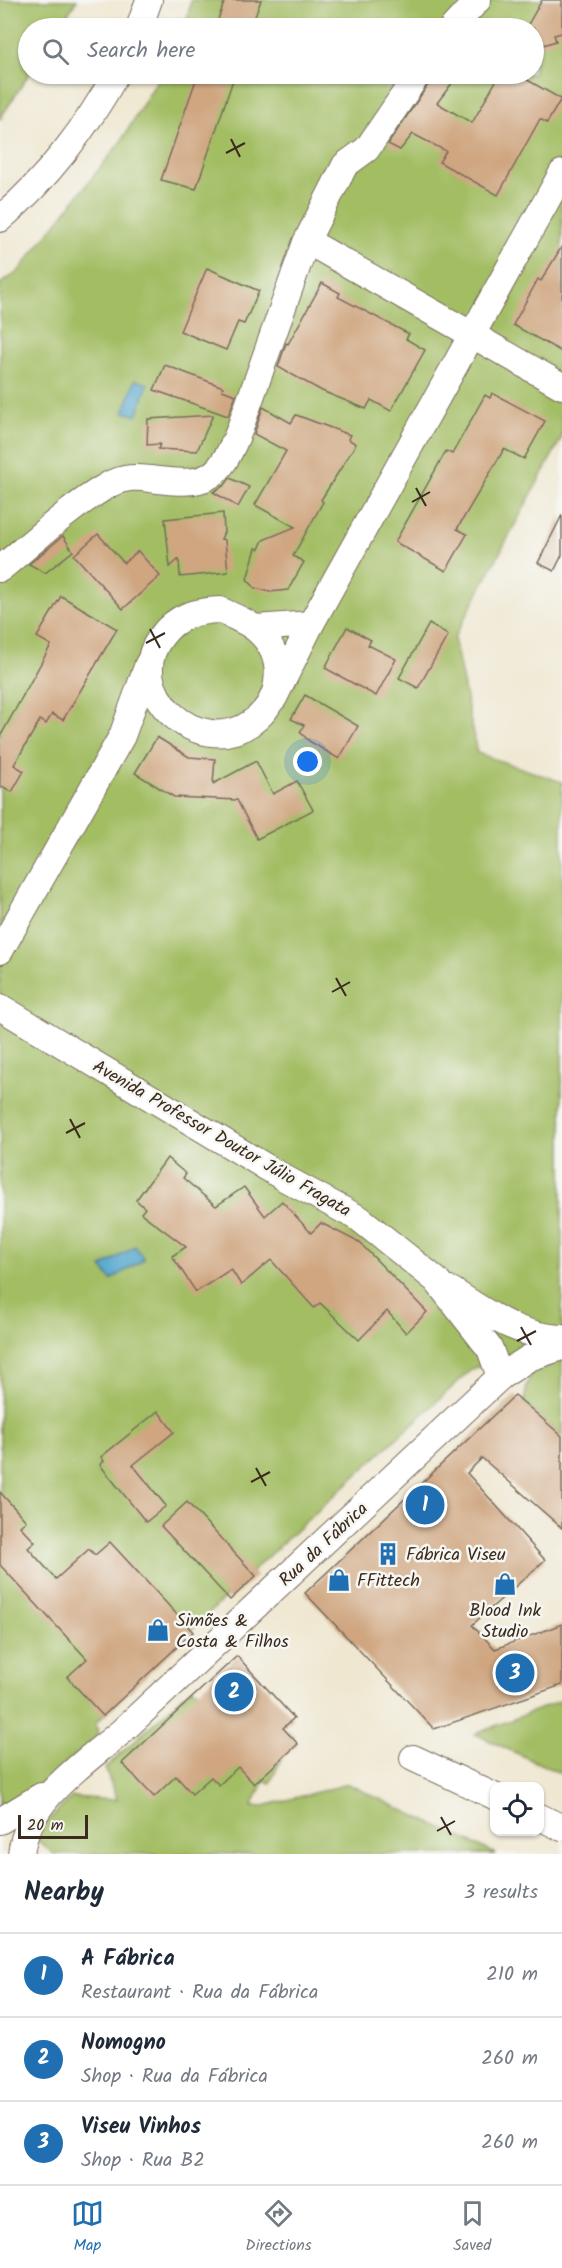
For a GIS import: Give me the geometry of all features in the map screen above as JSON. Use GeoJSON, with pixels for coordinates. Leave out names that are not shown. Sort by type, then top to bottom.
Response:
{"type":"FeatureCollection","features":[{"type":"Feature","properties":{"kind":"street"},"geometry":{"type":"LineString","coordinates":[[143,18],[149,0]]}},
{"type":"Feature","properties":{"kind":"street"},"geometry":{"type":"LineString","coordinates":[[461,18],[478,0]]}},
{"type":"Feature","properties":{"kind":"street"},"geometry":{"type":"LineString","coordinates":[[0,219],[59,158],[93,114],[110,84]]}},
{"type":"Feature","properties":{"kind":"street"},"geometry":{"type":"LineString","coordinates":[[0,569],[81,503],[111,484],[130,476],[203,480],[218,471],[229,456],[239,431],[306,242],[345,165],[367,149],[411,84]]}},
{"type":"Feature","properties":{"kind":"street"},"geometry":{"type":"LineString","coordinates":[[148,664],[152,683],[160,700],[171,715],[203,733],[219,735],[244,728],[260,717],[274,698],[311,624],[562,173]]}},
{"type":"Feature","properties":{"kind":"street"},"geometry":{"type":"LineString","coordinates":[[314,245],[562,386]]}},
{"type":"Feature","properties":{"kind":"street"},"geometry":{"type":"LineString","coordinates":[[0,951],[122,736],[154,646],[165,631],[181,616],[200,611],[220,610],[255,628],[267,640],[276,658],[278,676],[274,698]]}},
{"type":"Feature","properties":{"kind":"street"},"geometry":{"type":"LineString","coordinates":[[255,628],[311,624]]}},
{"type":"Feature","properties":{"kind":"street"},"geometry":{"type":"LineString","coordinates":[[122,736],[147,719],[171,715]]}},
{"type":"Feature","properties":{"kind":"street","name":"Avenida Professor Doutor Júlio Fragata"},"geometry":{"type":"LineString","coordinates":[[0,1007],[286,1179],[360,1219],[436,1280],[511,1328],[562,1338]]}},
{"type":"Feature","properties":{"kind":"street","name":"Avenida Professor Doutor Júlio Fragata"},"geometry":{"type":"LineString","coordinates":[[436,1280],[490,1349],[500,1377]]}},
{"type":"Feature","properties":{"kind":"street","name":"Rua da Fábrica"},"geometry":{"type":"LineString","coordinates":[[66,1779],[121,1732],[500,1377],[529,1358],[562,1347]]}},
{"type":"Feature","properties":{"kind":"street"},"geometry":{"type":"LineString","coordinates":[[413,1758],[490,1794]]}},
{"type":"Feature","properties":{"kind":"street"},"geometry":{"type":"LineString","coordinates":[[0,1821],[66,1779]]}},
{"type":"Feature","properties":{"kind":"street"},"geometry":{"type":"LineString","coordinates":[[21,1854],[24,1836],[32,1818],[66,1779]]}},
{"type":"Feature","properties":{"kind":"street"},"geometry":{"type":"LineString","coordinates":[[544,1819],[562,1828]]}},
{"type":"Feature","properties":{"kind":"green space"},"geometry":{"type":"Polygon","coordinates":[[[0,0],[77,0],[65,18],[18,18],[18,84],[23,84],[0,119],[0,0]]]}},
{"type":"Feature","properties":{"kind":"green space"},"geometry":{"type":"Polygon","coordinates":[[[191,0],[562,0],[562,437],[454,638],[477,753],[562,782],[562,1336],[472,1369],[265,1559],[96,1723],[98,1735],[18,1805],[0,1816],[0,284],[18,272],[122,140],[155,84],[544,84],[544,18],[188,17],[191,0]]]}},
{"type":"Feature","properties":{"kind":"green space"},"geometry":{"type":"Polygon","coordinates":[[[562,1359],[562,1436],[524,1403],[527,1384],[532,1373],[562,1359]]]}},
{"type":"Feature","properties":{"kind":"green space"},"geometry":{"type":"Polygon","coordinates":[[[192,1688],[293,1735],[270,1783],[264,1780],[252,1807],[260,1807],[348,1784],[496,1854],[54,1854],[32,1836],[72,1797],[117,1800],[105,1768],[192,1688]]]}},
{"type":"Feature","properties":{"kind":"green space"},"geometry":{"type":"Polygon","coordinates":[[[562,1700],[562,1774],[475,1734],[562,1700]]]}},
{"type":"Feature","properties":{"kind":"water"},"geometry":{"type":"Polygon","coordinates":[[[135,380],[148,384],[137,416],[124,412],[135,380]]]}},
{"type":"Feature","properties":{"kind":"water"},"geometry":{"type":"Polygon","coordinates":[[[135,1246],[144,1259],[111,1280],[102,1267],[135,1246]]]}},
{"type":"Feature","properties":{"kind":"building"},"geometry":{"type":"Polygon","coordinates":[[[225,0],[261,0],[255,18],[219,18],[225,0]]]}},
{"type":"Feature","properties":{"kind":"building"},"geometry":{"type":"Polygon","coordinates":[[[542,0],[562,0],[562,33],[554,35],[556,41],[544,45],[544,18],[532,18],[542,0]]]}},
{"type":"Feature","properties":{"kind":"building"},"geometry":{"type":"Polygon","coordinates":[[[195,84],[232,84],[196,189],[161,180],[195,84]]]}},
{"type":"Feature","properties":{"kind":"building"},"geometry":{"type":"Polygon","coordinates":[[[429,84],[451,84],[437,103],[472,123],[494,84],[535,84],[561,99],[547,123],[540,119],[498,195],[439,162],[446,151],[413,134],[400,150],[388,144],[429,84]]]}},
{"type":"Feature","properties":{"kind":"building"},"geometry":{"type":"Polygon","coordinates":[[[562,246],[562,352],[513,325],[538,279],[541,281],[562,246]]]}},
{"type":"Feature","properties":{"kind":"building"},"geometry":{"type":"Polygon","coordinates":[[[207,268],[259,291],[244,324],[238,322],[226,350],[180,331],[207,268]]]}},
{"type":"Feature","properties":{"kind":"building"},"geometry":{"type":"Polygon","coordinates":[[[322,283],[340,293],[338,297],[409,334],[406,339],[425,350],[391,411],[371,400],[366,409],[322,391],[278,367],[286,343],[288,344],[322,283]]]}},
{"type":"Feature","properties":{"kind":"building"},"geometry":{"type":"Polygon","coordinates":[[[165,365],[223,387],[222,390],[236,395],[228,416],[154,390],[165,365]]]}},
{"type":"Feature","properties":{"kind":"building"},"geometry":{"type":"Polygon","coordinates":[[[492,393],[545,421],[524,459],[504,449],[457,529],[467,534],[446,571],[395,542],[446,451],[452,454],[485,395],[490,398],[492,393]]]}},
{"type":"Feature","properties":{"kind":"building"},"geometry":{"type":"Polygon","coordinates":[[[263,407],[291,423],[296,415],[350,435],[348,439],[356,444],[321,500],[323,502],[293,556],[304,562],[288,590],[270,592],[255,588],[247,579],[256,548],[259,549],[263,540],[295,527],[255,505],[286,451],[254,434],[263,407]]]}},
{"type":"Feature","properties":{"kind":"building"},"geometry":{"type":"Polygon","coordinates":[[[213,415],[197,451],[158,449],[160,444],[147,445],[148,419],[213,415]]]}},
{"type":"Feature","properties":{"kind":"building"},"geometry":{"type":"Polygon","coordinates":[[[230,478],[249,487],[238,507],[213,492],[225,485],[230,478]]]}},
{"type":"Feature","properties":{"kind":"building"},"geometry":{"type":"Polygon","coordinates":[[[223,513],[224,532],[221,539],[225,540],[228,572],[180,577],[179,559],[170,567],[165,519],[223,513]]]}},
{"type":"Feature","properties":{"kind":"building"},"geometry":{"type":"Polygon","coordinates":[[[562,515],[562,555],[554,571],[538,563],[562,515]]]}},
{"type":"Feature","properties":{"kind":"building"},"geometry":{"type":"Polygon","coordinates":[[[98,534],[124,563],[138,551],[160,576],[123,609],[74,555],[98,534]]]}},
{"type":"Feature","properties":{"kind":"building"},"geometry":{"type":"Polygon","coordinates":[[[63,536],[73,551],[45,573],[29,564],[63,536]]]}},
{"type":"Feature","properties":{"kind":"building"},"geometry":{"type":"Polygon","coordinates":[[[61,596],[117,629],[63,720],[52,714],[46,724],[40,720],[14,765],[24,771],[12,792],[2,786],[0,790],[0,737],[51,645],[37,637],[61,596]]]}},
{"type":"Feature","properties":{"kind":"building"},"geometry":{"type":"Polygon","coordinates":[[[429,624],[448,635],[418,688],[399,678],[429,624]]]}},
{"type":"Feature","properties":{"kind":"building"},"geometry":{"type":"Polygon","coordinates":[[[347,627],[371,640],[368,645],[396,659],[376,696],[325,668],[347,627]]]}},
{"type":"Feature","properties":{"kind":"building"},"geometry":{"type":"Polygon","coordinates":[[[305,695],[358,726],[339,759],[309,741],[300,732],[304,725],[291,719],[305,695]]]}},
{"type":"Feature","properties":{"kind":"building"},"geometry":{"type":"Polygon","coordinates":[[[157,737],[189,757],[215,759],[213,784],[256,761],[273,794],[297,781],[313,810],[257,839],[237,800],[174,797],[135,773],[157,737]]]}},
{"type":"Feature","properties":{"kind":"building"},"geometry":{"type":"Polygon","coordinates":[[[167,1158],[186,1174],[183,1178],[216,1206],[244,1187],[265,1216],[282,1201],[311,1233],[321,1223],[360,1243],[427,1312],[406,1333],[387,1311],[359,1340],[320,1303],[314,1308],[271,1260],[241,1285],[231,1269],[196,1292],[172,1256],[186,1247],[141,1213],[145,1208],[136,1200],[167,1158]]]}},
{"type":"Feature","properties":{"kind":"building","name":"Fábrica Viseu"},"geometry":{"type":"Polygon","coordinates":[[[515,1395],[562,1436],[562,1528],[482,1458],[467,1473],[545,1560],[472,1625],[495,1649],[562,1624],[562,1685],[434,1729],[305,1593],[515,1395]]]}},
{"type":"Feature","properties":{"kind":"building"},"geometry":{"type":"Polygon","coordinates":[[[158,1411],[174,1432],[133,1465],[166,1506],[146,1522],[100,1465],[104,1461],[101,1457],[158,1411]]]}},
{"type":"Feature","properties":{"kind":"building"},"geometry":{"type":"Polygon","coordinates":[[[0,1492],[26,1521],[20,1526],[35,1542],[28,1548],[56,1579],[89,1549],[95,1555],[110,1542],[193,1632],[103,1716],[67,1677],[87,1659],[0,1565],[0,1492]]]}},
{"type":"Feature","properties":{"kind":"building"},"geometry":{"type":"Polygon","coordinates":[[[187,1502],[256,1576],[230,1600],[161,1526],[187,1502]]]}},
{"type":"Feature","properties":{"kind":"building"},"geometry":{"type":"Polygon","coordinates":[[[237,1656],[294,1718],[283,1728],[298,1744],[254,1784],[238,1767],[219,1785],[211,1777],[192,1794],[176,1776],[154,1797],[122,1763],[237,1656]]]}},
{"type":"Feature","properties":{"kind":"place","name":"A Fábrica"},"geometry":{"type":"Point","coordinates":[425,1505]}},
{"type":"Feature","properties":{"kind":"place","name":"Fábrica Viseu"},"geometry":{"type":"Point","coordinates":[388,1554]}},
{"type":"Feature","properties":{"kind":"place","name":"FFittech"},"geometry":{"type":"Point","coordinates":[339,1580]}},
{"type":"Feature","properties":{"kind":"place","name":"Blood Ink Studio"},"geometry":{"type":"Point","coordinates":[505,1584]}},
{"type":"Feature","properties":{"kind":"place","name":"Simões & Costa & Filhos"},"geometry":{"type":"Point","coordinates":[158,1630]}},
{"type":"Feature","properties":{"kind":"place","name":"Viseu Vinhos"},"geometry":{"type":"Point","coordinates":[515,1673]}},
{"type":"Feature","properties":{"kind":"place","name":"Nomogno"},"geometry":{"type":"Point","coordinates":[234,1692]}}]}
